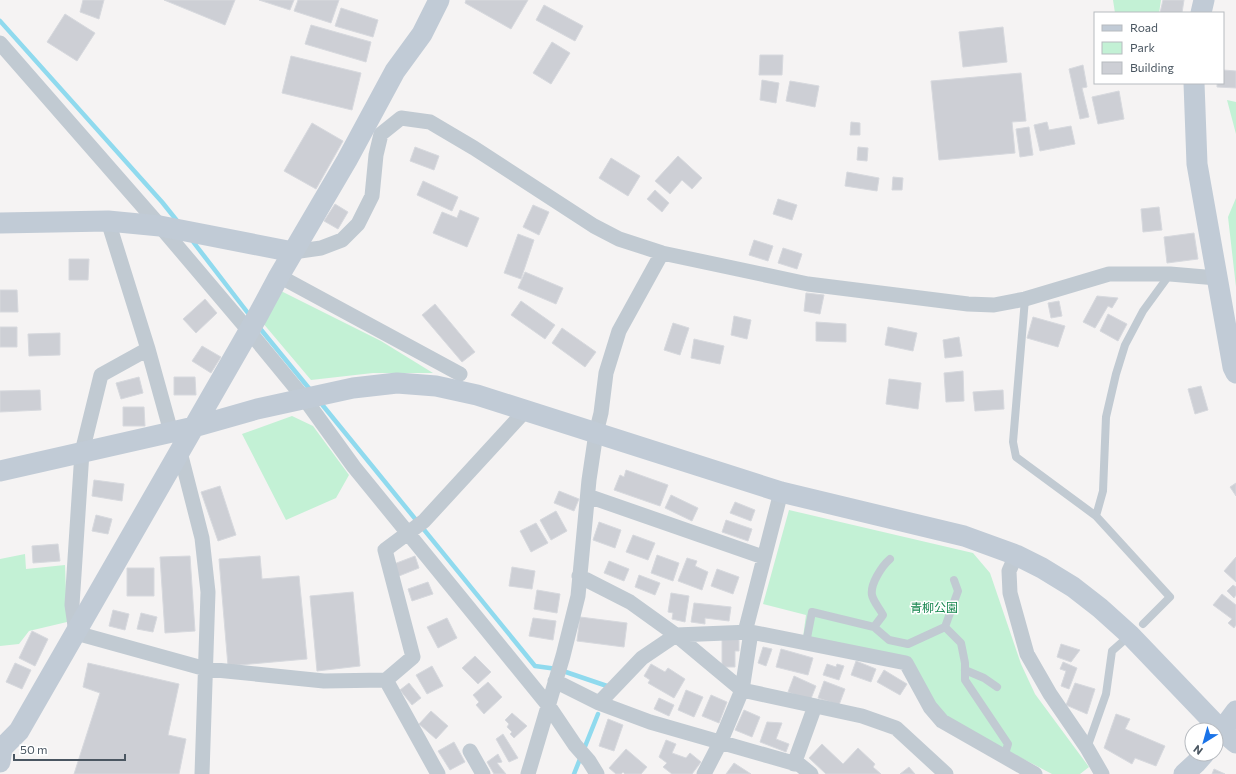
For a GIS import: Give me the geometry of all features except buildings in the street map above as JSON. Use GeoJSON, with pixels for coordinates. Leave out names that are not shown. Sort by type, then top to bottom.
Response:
{"type":"FeatureCollection","features":[{"type":"Feature","properties":{"kind":"street"},"geometry":{"type":"LineString","coordinates":[[1201,12],[1204,0]]}},
{"type":"Feature","properties":{"kind":"street"},"geometry":{"type":"LineString","coordinates":[[1,749],[19,731],[76,633],[279,276],[348,160],[395,71],[422,34],[435,1]]}},
{"type":"Feature","properties":{"kind":"street"},"geometry":{"type":"LineString","coordinates":[[0,42],[252,325],[312,397],[354,467],[548,705],[597,774]]}},
{"type":"Feature","properties":{"kind":"street"},"geometry":{"type":"LineString","coordinates":[[1194,84],[1198,164],[1217,278],[1236,373]]}},
{"type":"Feature","properties":{"kind":"street"},"geometry":{"type":"LineString","coordinates":[[0,222],[108,221],[165,227],[293,252],[322,248],[342,240],[358,224],[372,196],[376,155],[381,134],[401,118],[430,122],[594,226],[619,240],[662,253],[808,284],[968,304],[994,305],[1025,299],[1109,274],[1170,274],[1217,278]]}},
{"type":"Feature","properties":{"kind":"street"},"geometry":{"type":"LineString","coordinates":[[108,221],[148,349],[171,432]]}},
{"type":"Feature","properties":{"kind":"street"},"geometry":{"type":"LineString","coordinates":[[528,774],[558,674],[578,596],[588,496],[596,433],[601,413],[606,373],[619,331],[662,253]]}},
{"type":"Feature","properties":{"kind":"street"},"geometry":{"type":"LineString","coordinates":[[279,276],[460,374]]}},
{"type":"Feature","properties":{"kind":"street"},"geometry":{"type":"LineString","coordinates":[[76,633],[72,604],[82,452],[101,375],[148,349]]}},
{"type":"Feature","properties":{"kind":"street"},"geometry":{"type":"LineString","coordinates":[[0,471],[194,427],[257,408],[353,388],[397,383],[436,386],[477,395],[781,492],[964,536],[1016,555],[1042,568],[1073,587],[1100,608],[1137,630],[1225,737],[1236,711]]}},
{"type":"Feature","properties":{"kind":"street"},"geometry":{"type":"LineString","coordinates":[[76,633],[206,669],[324,681],[386,680],[413,657],[385,550],[424,521],[525,411]]}},
{"type":"Feature","properties":{"kind":"street"},"geometry":{"type":"LineString","coordinates":[[180,452],[202,538],[208,592],[202,774]]}},
{"type":"Feature","properties":{"kind":"street"},"geometry":{"type":"LineString","coordinates":[[704,774],[720,743],[742,690],[748,632],[763,557],[781,492]]}},
{"type":"Feature","properties":{"kind":"street"},"geometry":{"type":"LineString","coordinates":[[588,496],[763,557]]}},
{"type":"Feature","properties":{"kind":"street"},"geometry":{"type":"LineString","coordinates":[[1016,555],[1009,572],[1010,593],[1027,654],[1050,694],[1087,748],[1102,774]]}},
{"type":"Feature","properties":{"kind":"street"},"geometry":{"type":"LineString","coordinates":[[579,576],[630,602],[676,635],[742,690],[862,716],[896,728],[946,774]]}},
{"type":"Feature","properties":{"kind":"street"},"geometry":{"type":"LineString","coordinates":[[603,698],[642,658],[676,635],[748,632],[906,663],[930,707],[942,721],[1035,774]]}},
{"type":"Feature","properties":{"kind":"street"},"geometry":{"type":"LineString","coordinates":[[558,674],[650,722],[800,765],[811,774]]}},
{"type":"Feature","properties":{"kind":"street"},"geometry":{"type":"LineString","coordinates":[[386,680],[438,774]]}},
{"type":"Feature","properties":{"kind":"street"},"geometry":{"type":"LineString","coordinates":[[794,764],[815,706]]}},
{"type":"Feature","properties":{"kind":"street"},"geometry":{"type":"LineString","coordinates":[[470,751],[483,774]]}},
{"type":"Feature","properties":{"kind":"street"},"geometry":{"type":"LineString","coordinates":[[1184,774],[1197,762]]}},
{"type":"Feature","properties":{"kind":"lane"},"geometry":{"type":"LineString","coordinates":[[1096,516],[1103,491],[1106,417],[1116,374],[1126,345],[1143,312],[1170,274]]}},
{"type":"Feature","properties":{"kind":"lane"},"geometry":{"type":"LineString","coordinates":[[1025,299],[1013,442],[1016,457],[1096,516],[1170,597],[1137,630],[1112,651],[1106,694],[1087,748]]}},
{"type":"Feature","properties":{"kind":"lane"},"geometry":{"type":"LineString","coordinates":[[874,627],[883,614],[872,596],[873,588],[884,564],[890,559]]}},
{"type":"Feature","properties":{"kind":"lane"},"geometry":{"type":"LineString","coordinates":[[806,643],[812,612],[874,627],[889,640],[908,644],[945,627],[958,591],[954,580]]}},
{"type":"Feature","properties":{"kind":"lane"},"geometry":{"type":"LineString","coordinates":[[945,627],[960,643],[966,663],[964,680],[1008,744],[1004,757]]}},
{"type":"Feature","properties":{"kind":"lane"},"geometry":{"type":"LineString","coordinates":[[965,670],[984,678],[997,687]]}},
{"type":"Feature","properties":{"kind":"green space"},"geometry":{"type":"Polygon","coordinates":[[[1113,0],[1161,0],[1159,12],[1115,12],[1113,0]]]}},
{"type":"Feature","properties":{"kind":"green space"},"geometry":{"type":"Polygon","coordinates":[[[1227,100],[1236,102],[1236,134],[1227,100]]]}},
{"type":"Feature","properties":{"kind":"green space"},"geometry":{"type":"Polygon","coordinates":[[[1236,198],[1236,287],[1228,217],[1236,198]]]}},
{"type":"Feature","properties":{"kind":"green space"},"geometry":{"type":"Polygon","coordinates":[[[279,290],[381,341],[433,373],[373,373],[311,380],[262,322],[279,290]]]}},
{"type":"Feature","properties":{"kind":"green space"},"geometry":{"type":"Polygon","coordinates":[[[292,416],[313,426],[349,475],[336,498],[286,520],[242,434],[292,416]]]}},
{"type":"Feature","properties":{"kind":"green space","name":"青柳公園"},"geometry":{"type":"Polygon","coordinates":[[[789,510],[973,553],[990,573],[1021,664],[1035,694],[1089,767],[1080,774],[1052,774],[943,717],[912,665],[803,637],[806,615],[763,604],[789,510]]]}},
{"type":"Feature","properties":{"kind":"green space"},"geometry":{"type":"Polygon","coordinates":[[[25,554],[26,569],[65,565],[67,622],[29,631],[19,644],[0,646],[0,559],[25,554]]]}},
{"type":"Feature","properties":{"kind":"waterway"},"geometry":{"type":"LineString","coordinates":[[0,21],[162,202],[178,222]]}},
{"type":"Feature","properties":{"kind":"waterway"},"geometry":{"type":"LineString","coordinates":[[191,239],[251,317]]}},
{"type":"Feature","properties":{"kind":"waterway"},"geometry":{"type":"LineString","coordinates":[[258,326],[312,392]]}},
{"type":"Feature","properties":{"kind":"waterway"},"geometry":{"type":"LineString","coordinates":[[320,402],[535,666],[557,669],[610,687]]}},
{"type":"Feature","properties":{"kind":"waterway"},"geometry":{"type":"LineString","coordinates":[[574,774],[598,714]]}}]}
